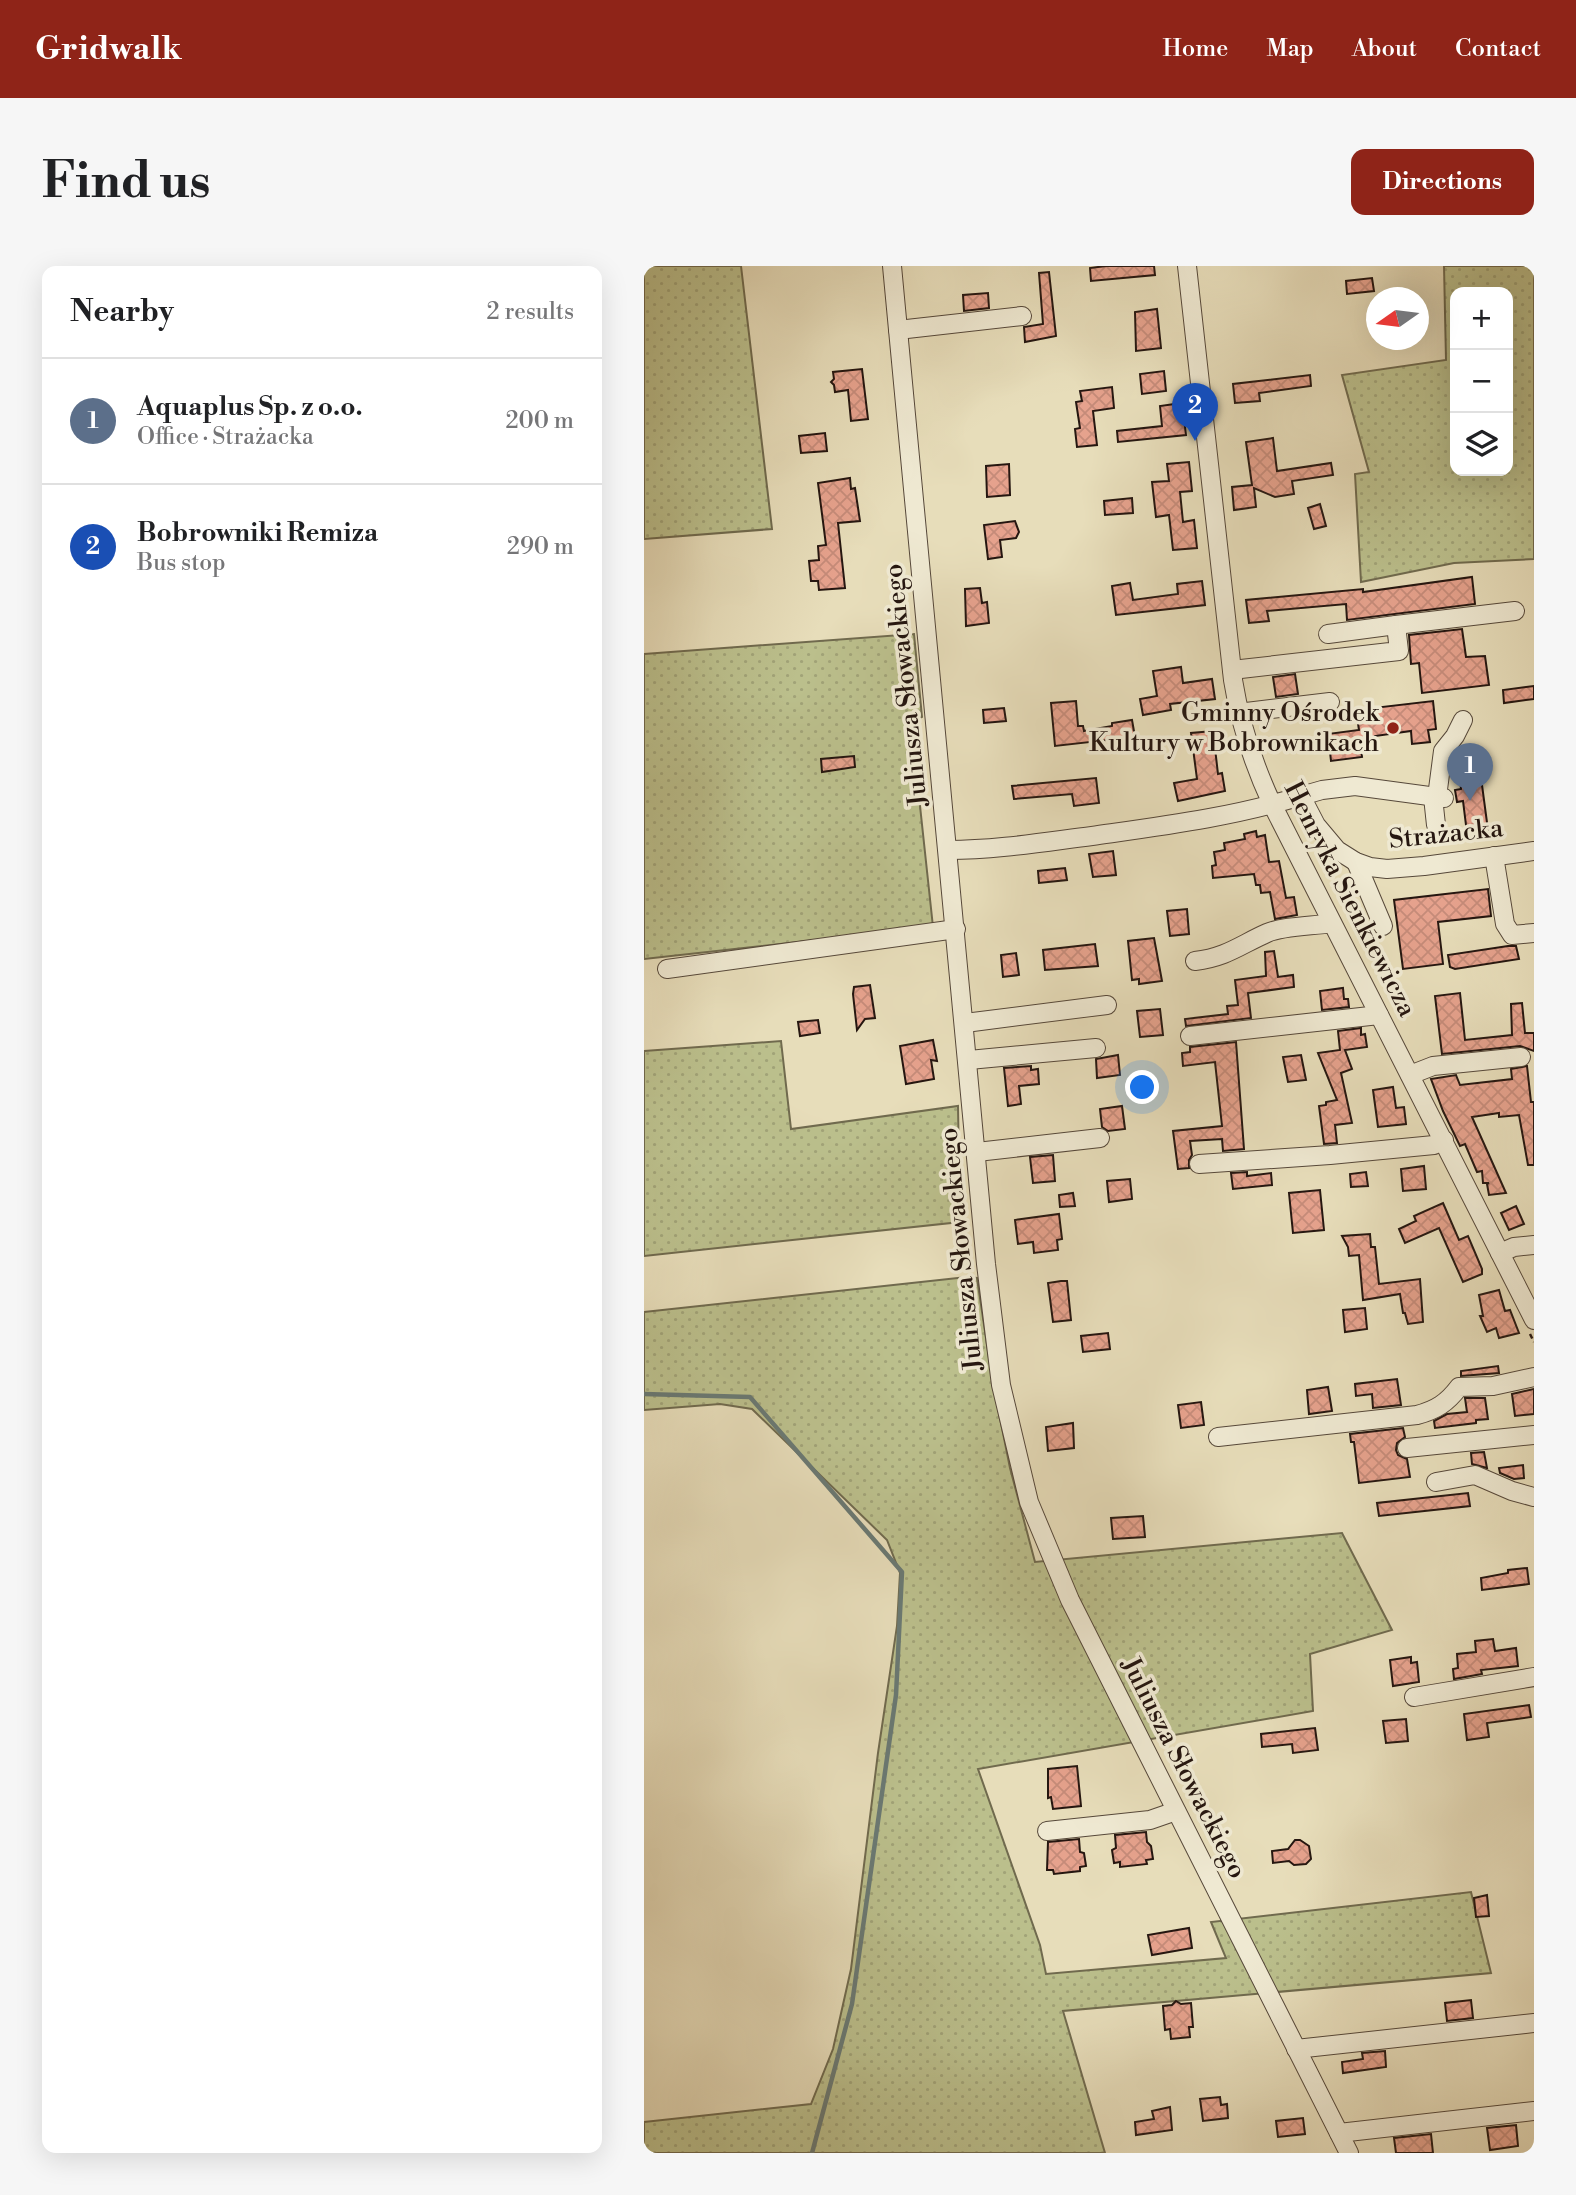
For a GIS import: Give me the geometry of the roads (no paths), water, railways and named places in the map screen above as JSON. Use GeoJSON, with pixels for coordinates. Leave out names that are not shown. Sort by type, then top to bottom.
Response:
{"type":"FeatureCollection","features":[{"type":"Feature","properties":{"kind":"street","name":"Juliusza Słowackiego"},"geometry":{"type":"LineString","coordinates":[[892,266],[969,1060],[986,1264],[1002,1385],[1029,1502],[1070,1600],[1349,2153]]}},
{"type":"Feature","properties":{"kind":"street","name":"Henryka Sienkiewicza"},"geometry":{"type":"LineString","coordinates":[[1187,266],[1232,670],[1238,713],[1248,747],[1272,804],[1534,1320]]}},
{"type":"Feature","properties":{"kind":"street"},"geometry":{"type":"LineString","coordinates":[[898,330],[1021,316]]}},
{"type":"Feature","properties":{"kind":"street"},"geometry":{"type":"LineString","coordinates":[[1328,634],[1515,611]]}},
{"type":"Feature","properties":{"kind":"street"},"geometry":{"type":"LineString","coordinates":[[1232,670],[1399,651],[1396,625]]}},
{"type":"Feature","properties":{"kind":"street"},"geometry":{"type":"LineString","coordinates":[[1238,713],[1330,702]]}},
{"type":"Feature","properties":{"kind":"street"},"geometry":{"type":"LineString","coordinates":[[1436,825],[1443,751],[1463,720]]}},
{"type":"Feature","properties":{"kind":"street"},"geometry":{"type":"LineString","coordinates":[[948,850],[1008,847],[1141,829],[1248,811],[1322,790],[1355,786],[1438,797]]}},
{"type":"Feature","properties":{"kind":"street","name":"Strażacka"},"geometry":{"type":"LineString","coordinates":[[1301,796],[1326,839],[1337,850],[1370,867],[1403,868],[1534,851]]}},
{"type":"Feature","properties":{"kind":"street"},"geometry":{"type":"LineString","coordinates":[[1494,856],[1505,924],[1512,935],[1534,933]]}},
{"type":"Feature","properties":{"kind":"street"},"geometry":{"type":"LineString","coordinates":[[1356,862],[1383,926]]}},
{"type":"Feature","properties":{"kind":"street"},"geometry":{"type":"LineString","coordinates":[[1195,961],[1215,959],[1269,932],[1332,923]]}},
{"type":"Feature","properties":{"kind":"street"},"geometry":{"type":"LineString","coordinates":[[667,969],[956,929]]}},
{"type":"Feature","properties":{"kind":"street"},"geometry":{"type":"LineString","coordinates":[[965,1023],[1107,1005]]}},
{"type":"Feature","properties":{"kind":"street"},"geometry":{"type":"LineString","coordinates":[[1190,1036],[1379,1015]]}},
{"type":"Feature","properties":{"kind":"street"},"geometry":{"type":"LineString","coordinates":[[969,1060],[1096,1048]]}},
{"type":"Feature","properties":{"kind":"street"},"geometry":{"type":"LineString","coordinates":[[1410,1075],[1433,1066],[1521,1057]]}},
{"type":"Feature","properties":{"kind":"street"},"geometry":{"type":"LineString","coordinates":[[977,1152],[1100,1138]]}},
{"type":"Feature","properties":{"kind":"street"},"geometry":{"type":"LineString","coordinates":[[1199,1164],[1343,1154],[1434,1145],[1444,1140]]}},
{"type":"Feature","properties":{"kind":"street"},"geometry":{"type":"LineString","coordinates":[[1500,1254],[1514,1247],[1534,1245]]}},
{"type":"Feature","properties":{"kind":"street"},"geometry":{"type":"LineString","coordinates":[[1218,1437],[1417,1415],[1436,1410],[1449,1400],[1459,1387],[1493,1386],[1534,1377]]}},
{"type":"Feature","properties":{"kind":"street"},"geometry":{"type":"LineString","coordinates":[[1407,1448],[1534,1435]]}},
{"type":"Feature","properties":{"kind":"street"},"geometry":{"type":"LineString","coordinates":[[1436,1482],[1475,1475],[1534,1497]]}},
{"type":"Feature","properties":{"kind":"street"},"geometry":{"type":"LineString","coordinates":[[1413,1697],[1534,1677]]}},
{"type":"Feature","properties":{"kind":"street"},"geometry":{"type":"LineString","coordinates":[[1048,1831],[1150,1820],[1176,1811]]}},
{"type":"Feature","properties":{"kind":"street"},"geometry":{"type":"LineString","coordinates":[[1296,2049],[1534,2023]]}},
{"type":"Feature","properties":{"kind":"street"},"geometry":{"type":"LineString","coordinates":[[1339,2133],[1534,2111]]}},
{"type":"Feature","properties":{"kind":"waterway"},"geometry":{"type":"LineString","coordinates":[[644,1394],[750,1397],[902,1572],[896,1695],[852,2004],[812,2153]]}},
{"type":"Feature","properties":{"kind":"place","name":"Bobrowniki Remiza"},"geometry":{"type":"Point","coordinates":[1195,441]}},
{"type":"Feature","properties":{"kind":"place","name":"Gminny Ośrodek Kultury w Bobrownikach"},"geometry":{"type":"Point","coordinates":[1393,728]}},
{"type":"Feature","properties":{"kind":"place","name":"Aquaplus Sp. z o.o."},"geometry":{"type":"Point","coordinates":[1470,801]}}]}
